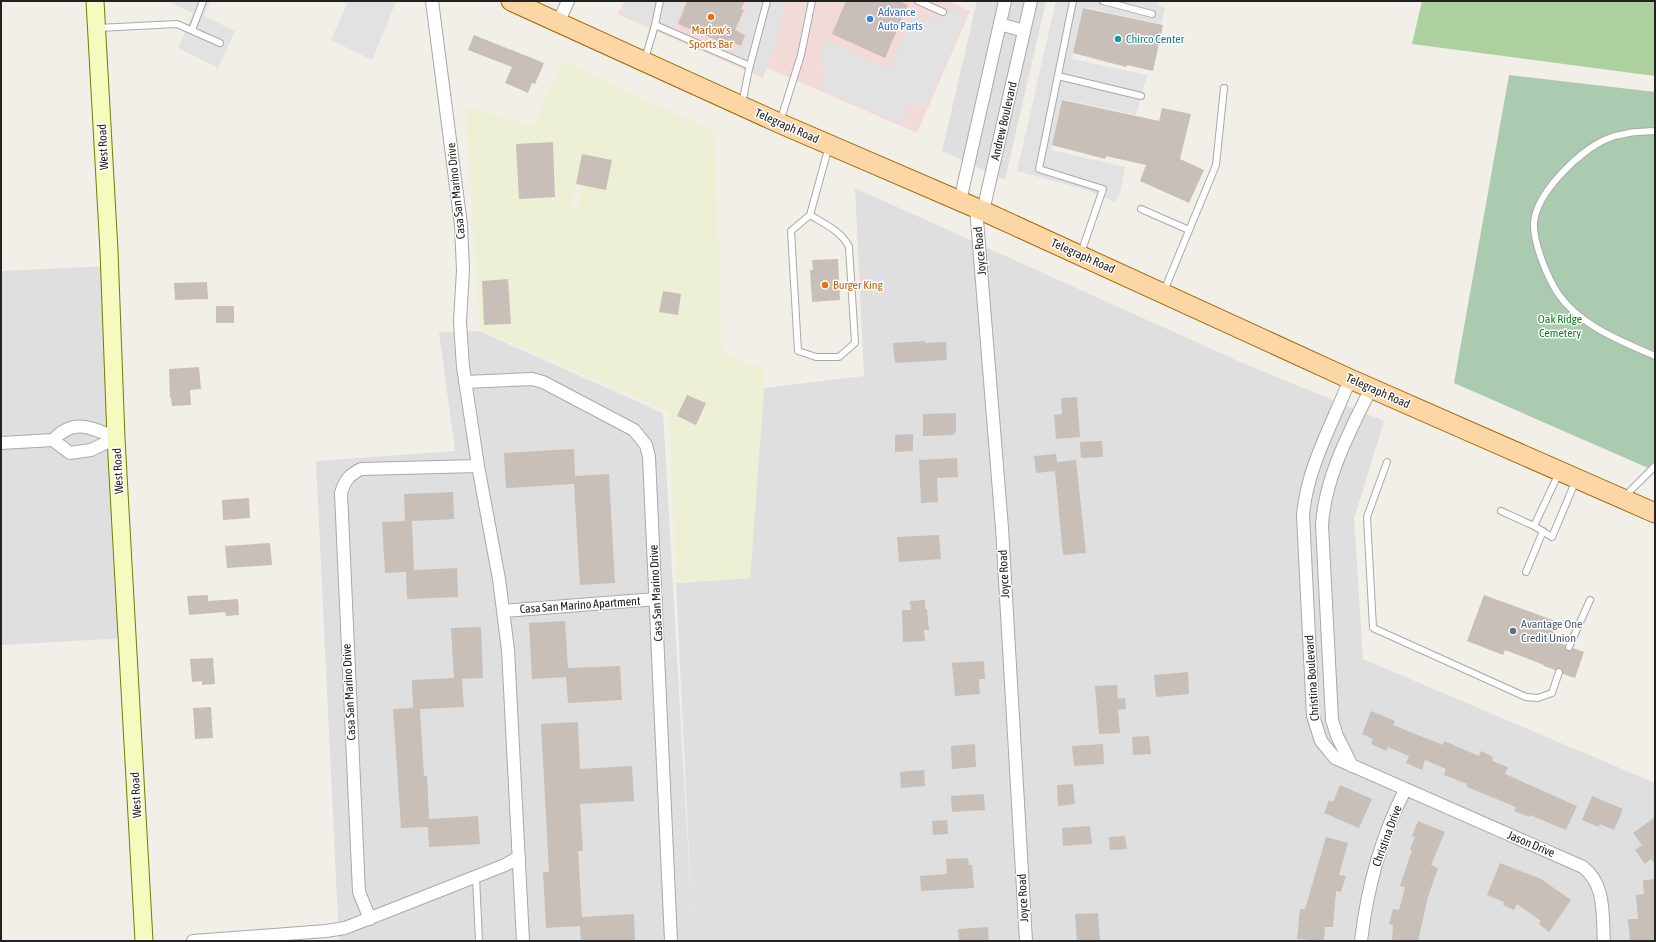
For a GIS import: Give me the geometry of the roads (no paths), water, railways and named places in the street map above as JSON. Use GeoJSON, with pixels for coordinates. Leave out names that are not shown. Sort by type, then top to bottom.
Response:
{"type":"FeatureCollection","features":[{"type":"Feature","properties":{"kind":"main road","name":"Telegraph Road"},"geometry":{"type":"LineString","coordinates":[[511,1],[536,6],[558,23],[644,63],[973,207],[1350,379],[1655,513]]}},
{"type":"Feature","properties":{"kind":"street","name":"West Road"},"geometry":{"type":"LineString","coordinates":[[95,1],[109,251],[116,438],[144,941]]}},
{"type":"Feature","properties":{"kind":"street","name":"Casa San Marino Drive"},"geometry":{"type":"LineString","coordinates":[[432,1],[461,226],[463,270],[460,322],[465,382],[503,611],[508,650],[523,941]]}},
{"type":"Feature","properties":{"kind":"street"},"geometry":{"type":"LineString","coordinates":[[558,23],[568,1]]}},
{"type":"Feature","properties":{"kind":"street"},"geometry":{"type":"LineString","coordinates":[[973,207],[1000,24],[1005,1]]}},
{"type":"Feature","properties":{"kind":"street","name":"Andrew Boulevard"},"geometry":{"type":"LineString","coordinates":[[973,207],[1031,1]]}},
{"type":"Feature","properties":{"kind":"street"},"geometry":{"type":"LineString","coordinates":[[1000,24],[1024,30]]}},
{"type":"Feature","properties":{"kind":"street","name":"Joyce Road"},"geometry":{"type":"LineString","coordinates":[[973,207],[1002,528],[1026,941]]}},
{"type":"Feature","properties":{"kind":"street","name":"Christina Boulevard"},"geometry":{"type":"LineString","coordinates":[[1350,379],[1310,478],[1304,500],[1302,527],[1311,701],[1316,730],[1326,749],[1334,758],[1352,766]]}},
{"type":"Feature","properties":{"kind":"street","name":"Casa San Marino Drive"},"geometry":{"type":"LineString","coordinates":[[465,382],[532,380],[543,382],[634,430],[646,445],[649,457],[671,941]]}},
{"type":"Feature","properties":{"kind":"street","name":"Christina Boulevard"},"geometry":{"type":"LineString","coordinates":[[1352,766],[1337,736],[1332,720],[1322,525],[1323,508],[1330,483],[1343,447],[1371,388]]}},
{"type":"Feature","properties":{"kind":"street"},"geometry":{"type":"LineString","coordinates":[[53,440],[62,430],[78,426],[90,428],[116,438]]}},
{"type":"Feature","properties":{"kind":"street"},"geometry":{"type":"LineString","coordinates":[[1,443],[53,440],[70,453],[91,450],[116,438]]}},
{"type":"Feature","properties":{"kind":"street","name":"Casa San Marino Drive"},"geometry":{"type":"LineString","coordinates":[[370,919],[359,892],[341,492],[345,481],[350,474],[361,470],[478,466]]}},
{"type":"Feature","properties":{"kind":"street"},"geometry":{"type":"LineString","coordinates":[[1310,478],[1330,483]]}},
{"type":"Feature","properties":{"kind":"street","name":"Casa San Marino Apartment"},"geometry":{"type":"LineString","coordinates":[[503,611],[656,599]]}},
{"type":"Feature","properties":{"kind":"street"},"geometry":{"type":"LineString","coordinates":[[1308,636],[1327,635]]}},
{"type":"Feature","properties":{"kind":"street","name":"Christina Drive"},"geometry":{"type":"LineString","coordinates":[[1352,766],[1405,790],[1395,811],[1372,875],[1364,911],[1361,941]]}},
{"type":"Feature","properties":{"kind":"street","name":"Jason Drive"},"geometry":{"type":"LineString","coordinates":[[1405,790],[1583,867],[1594,878],[1601,895],[1604,941]]}},
{"type":"Feature","properties":{"kind":"street"},"geometry":{"type":"LineString","coordinates":[[193,941],[326,931],[345,928],[476,877],[505,865],[519,857]]}},
{"type":"Feature","properties":{"kind":"lane"},"geometry":{"type":"LineString","coordinates":[[192,30],[203,1]]}},
{"type":"Feature","properties":{"kind":"lane"},"geometry":{"type":"LineString","coordinates":[[644,63],[660,1]]}},
{"type":"Feature","properties":{"kind":"lane"},"geometry":{"type":"LineString","coordinates":[[742,106],[750,66],[767,1]]}},
{"type":"Feature","properties":{"kind":"lane"},"geometry":{"type":"LineString","coordinates":[[779,123],[801,55],[812,1]]}},
{"type":"Feature","properties":{"kind":"lane"},"geometry":{"type":"LineString","coordinates":[[918,1],[943,12]]}},
{"type":"Feature","properties":{"kind":"lane"},"geometry":{"type":"LineString","coordinates":[[1074,1],[1039,169],[1103,189],[1080,255]]}},
{"type":"Feature","properties":{"kind":"lane"},"geometry":{"type":"LineString","coordinates":[[1103,1],[1152,14]]}},
{"type":"Feature","properties":{"kind":"lane"},"geometry":{"type":"LineString","coordinates":[[97,28],[177,24],[220,43]]}},
{"type":"Feature","properties":{"kind":"lane"},"geometry":{"type":"LineString","coordinates":[[655,25],[750,66]]}},
{"type":"Feature","properties":{"kind":"lane"},"geometry":{"type":"LineString","coordinates":[[1058,76],[1141,96]]}},
{"type":"Feature","properties":{"kind":"lane"},"geometry":{"type":"LineString","coordinates":[[1164,293],[1216,165],[1224,88]]}},
{"type":"Feature","properties":{"kind":"lane"},"geometry":{"type":"LineString","coordinates":[[1655,131],[1632,132],[1607,139],[1586,151],[1562,172],[1543,197],[1534,223],[1536,240],[1546,268],[1559,295],[1578,316],[1596,327],[1655,356]]}},
{"type":"Feature","properties":{"kind":"lane"},"geometry":{"type":"LineString","coordinates":[[810,215],[830,227],[846,241],[849,248],[854,343],[839,357],[816,357],[798,351],[791,231],[810,215],[829,145]]}},
{"type":"Feature","properties":{"kind":"lane"},"geometry":{"type":"LineString","coordinates":[[1141,209],[1189,230]]}},
{"type":"Feature","properties":{"kind":"lane"},"geometry":{"type":"LineString","coordinates":[[1388,462],[1366,517],[1373,628],[1526,697],[1538,698],[1552,693],[1559,672]]}},
{"type":"Feature","properties":{"kind":"lane"},"geometry":{"type":"LineString","coordinates":[[1622,499],[1655,466]]}},
{"type":"Feature","properties":{"kind":"lane"},"geometry":{"type":"LineString","coordinates":[[1534,526],[1568,475]]}},
{"type":"Feature","properties":{"kind":"lane"},"geometry":{"type":"LineString","coordinates":[[1501,511],[1534,526],[1552,537],[1568,475]]}},
{"type":"Feature","properties":{"kind":"lane"},"geometry":{"type":"LineString","coordinates":[[1526,572],[1543,531]]}},
{"type":"Feature","properties":{"kind":"lane"},"geometry":{"type":"LineString","coordinates":[[1569,646],[1590,600]]}},
{"type":"Feature","properties":{"kind":"lane"},"geometry":{"type":"LineString","coordinates":[[476,877],[479,941]]}},
{"type":"Feature","properties":{"kind":"place","name":"Marlow's Sports Bar"},"geometry":{"type":"Point","coordinates":[711,17]}},
{"type":"Feature","properties":{"kind":"place","name":"Advance Auto Parts"},"geometry":{"type":"Point","coordinates":[870,19]}},
{"type":"Feature","properties":{"kind":"place","name":"Chirco Center"},"geometry":{"type":"Point","coordinates":[1118,39]}},
{"type":"Feature","properties":{"kind":"place","name":"Burger King"},"geometry":{"type":"Point","coordinates":[825,285]}},
{"type":"Feature","properties":{"kind":"place","name":"Avantage One Credit Union"},"geometry":{"type":"Point","coordinates":[1513,631]}},
{"type":"Feature","properties":{"kind":"park label","name":"Oak Ridge Cemetery"},"geometry":{"type":"Point","coordinates":[1560,326]}}]}
